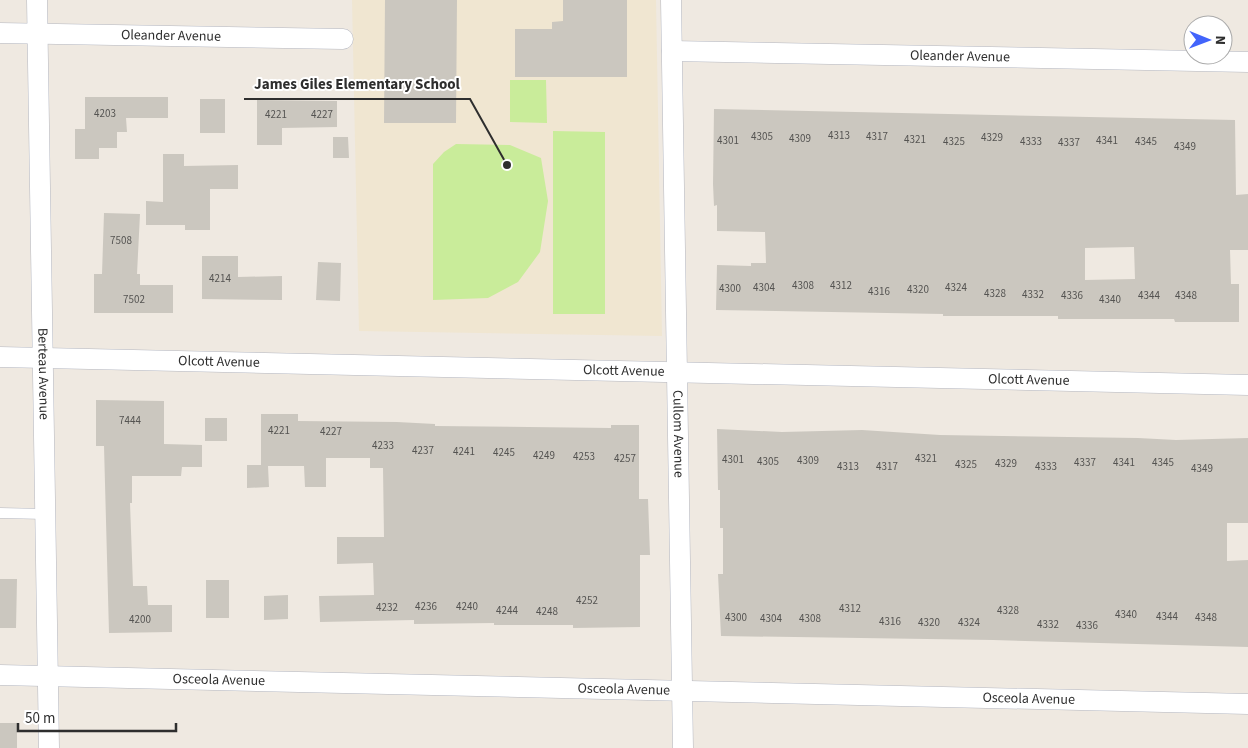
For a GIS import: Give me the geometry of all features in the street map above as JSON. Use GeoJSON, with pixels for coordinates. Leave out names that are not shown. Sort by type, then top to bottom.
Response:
{"type":"FeatureCollection","features":[{"type":"Feature","properties":{"kind":"street","name":"Berteau Avenue"},"geometry":{"type":"LineString","coordinates":[[37,0],[49,748]]}},
{"type":"Feature","properties":{"kind":"street","name":"Cullom Avenue"},"geometry":{"type":"LineString","coordinates":[[671,0],[683,748]]}},
{"type":"Feature","properties":{"kind":"street","name":"Oleander Avenue"},"geometry":{"type":"LineString","coordinates":[[0,33],[343,39]]}},
{"type":"Feature","properties":{"kind":"street","name":"Oleander Avenue"},"geometry":{"type":"LineString","coordinates":[[672,50],[1248,62]]}},
{"type":"Feature","properties":{"kind":"street","name":"Olcott Avenue"},"geometry":{"type":"LineString","coordinates":[[0,357],[1248,385]]}},
{"type":"Feature","properties":{"kind":"street","name":"Osceola Avenue"},"geometry":{"type":"LineString","coordinates":[[0,675],[1248,704]]}},
{"type":"Feature","properties":{"kind":"lane"},"geometry":{"type":"LineString","coordinates":[[0,513],[45,514]]}},
{"type":"Feature","properties":{"kind":"shaded area"},"geometry":{"type":"Polygon","coordinates":[[[352,0],[656,0],[662,336],[359,331],[352,0]]]}},
{"type":"Feature","properties":{"kind":"green space"},"geometry":{"type":"Polygon","coordinates":[[[510,80],[546,80],[547,123],[510,122],[510,80]]]}},
{"type":"Feature","properties":{"kind":"green space"},"geometry":{"type":"Polygon","coordinates":[[[553,131],[605,132],[605,314],[553,314],[553,131]]]}},
{"type":"Feature","properties":{"kind":"green space"},"geometry":{"type":"Polygon","coordinates":[[[456,144],[510,145],[541,158],[548,201],[540,252],[518,282],[488,298],[433,300],[433,164],[444,152],[456,144]]]}},
{"type":"Feature","properties":{"kind":"building"},"geometry":{"type":"Polygon","coordinates":[[[385,0],[457,0],[456,123],[384,123],[385,0]]]}},
{"type":"Feature","properties":{"kind":"building"},"geometry":{"type":"Polygon","coordinates":[[[563,0],[627,0],[627,77],[515,77],[515,29],[552,29],[552,22],[563,21],[563,0]]]}},
{"type":"Feature","properties":{"kind":"building"},"geometry":{"type":"Polygon","coordinates":[[[85,97],[168,97],[168,118],[126,118],[127,132],[117,132],[117,148],[99,148],[99,159],[75,159],[75,129],[85,129],[85,97]]]}},
{"type":"Feature","properties":{"kind":"building"},"geometry":{"type":"Polygon","coordinates":[[[200,99],[225,99],[225,133],[200,133],[200,99]]]}},
{"type":"Feature","properties":{"kind":"building"},"geometry":{"type":"Polygon","coordinates":[[[257,100],[337,101],[337,127],[282,128],[282,145],[257,145],[257,100]]]}},
{"type":"Feature","properties":{"kind":"building"},"geometry":{"type":"Polygon","coordinates":[[[714,109],[1235,120],[1236,195],[1248,194],[1248,250],[1230,250],[1231,284],[1239,284],[1239,322],[1175,322],[1174,319],[1058,319],[1058,316],[943,316],[943,314],[716,310],[717,265],[751,266],[751,263],[766,263],[765,232],[717,231],[717,205],[714,206],[714,109]],[[1134,247],[1085,248],[1085,280],[1135,279],[1134,247]]]}},
{"type":"Feature","properties":{"kind":"building"},"geometry":{"type":"Polygon","coordinates":[[[333,137],[348,137],[349,158],[333,158],[333,137]]]}},
{"type":"Feature","properties":{"kind":"building"},"geometry":{"type":"Polygon","coordinates":[[[163,154],[184,154],[184,166],[238,165],[238,189],[210,189],[210,230],[185,230],[185,225],[146,225],[146,201],[163,202],[163,154]]]}},
{"type":"Feature","properties":{"kind":"building"},"geometry":{"type":"Polygon","coordinates":[[[104,213],[140,214],[137,274],[140,274],[140,285],[173,285],[173,313],[94,313],[94,274],[102,274],[104,213]]]}},
{"type":"Feature","properties":{"kind":"building"},"geometry":{"type":"Polygon","coordinates":[[[202,256],[238,256],[238,277],[282,276],[282,300],[202,299],[202,256]]]}},
{"type":"Feature","properties":{"kind":"building"},"geometry":{"type":"Polygon","coordinates":[[[318,262],[341,263],[340,301],[316,300],[318,262]]]}},
{"type":"Feature","properties":{"kind":"building"},"geometry":{"type":"Polygon","coordinates":[[[96,400],[164,401],[164,444],[202,445],[202,467],[182,467],[181,476],[132,476],[132,503],[130,503],[133,586],[147,586],[148,605],[172,605],[172,632],[109,633],[104,446],[96,446],[96,400]]]}},
{"type":"Feature","properties":{"kind":"building"},"geometry":{"type":"Polygon","coordinates":[[[261,414],[298,414],[298,421],[397,422],[435,424],[435,426],[611,428],[611,425],[639,425],[639,499],[648,499],[650,555],[640,555],[640,627],[573,628],[573,625],[494,625],[494,623],[414,624],[414,620],[320,622],[319,596],[374,595],[373,563],[337,564],[337,537],[384,537],[383,468],[370,468],[370,458],[326,458],[326,487],[305,487],[304,466],[268,466],[269,487],[247,488],[247,465],[261,465],[261,414]]]}},
{"type":"Feature","properties":{"kind":"building"},"geometry":{"type":"Polygon","coordinates":[[[205,418],[227,418],[227,441],[205,441],[205,418]]]}},
{"type":"Feature","properties":{"kind":"building"},"geometry":{"type":"Polygon","coordinates":[[[717,429],[782,432],[862,430],[940,435],[1176,440],[1248,438],[1248,523],[1227,523],[1227,561],[1248,560],[1248,647],[993,640],[721,636],[718,574],[723,574],[723,528],[720,528],[717,429]]]}},
{"type":"Feature","properties":{"kind":"building"},"geometry":{"type":"Polygon","coordinates":[[[0,579],[17,579],[16,628],[0,628],[0,579]]]}},
{"type":"Feature","properties":{"kind":"building"},"geometry":{"type":"Polygon","coordinates":[[[206,580],[229,580],[229,618],[206,618],[206,580]]]}},
{"type":"Feature","properties":{"kind":"building"},"geometry":{"type":"Polygon","coordinates":[[[288,595],[288,619],[264,620],[264,596],[288,595]]]}},
{"type":"Feature","properties":{"kind":"building"},"geometry":{"type":"Polygon","coordinates":[[[0,723],[17,723],[17,748],[0,748],[0,723]]]}},
{"type":"Feature","properties":{"kind":"place","name":"James Giles Elementary School"},"geometry":{"type":"Point","coordinates":[507,165]}}]}
